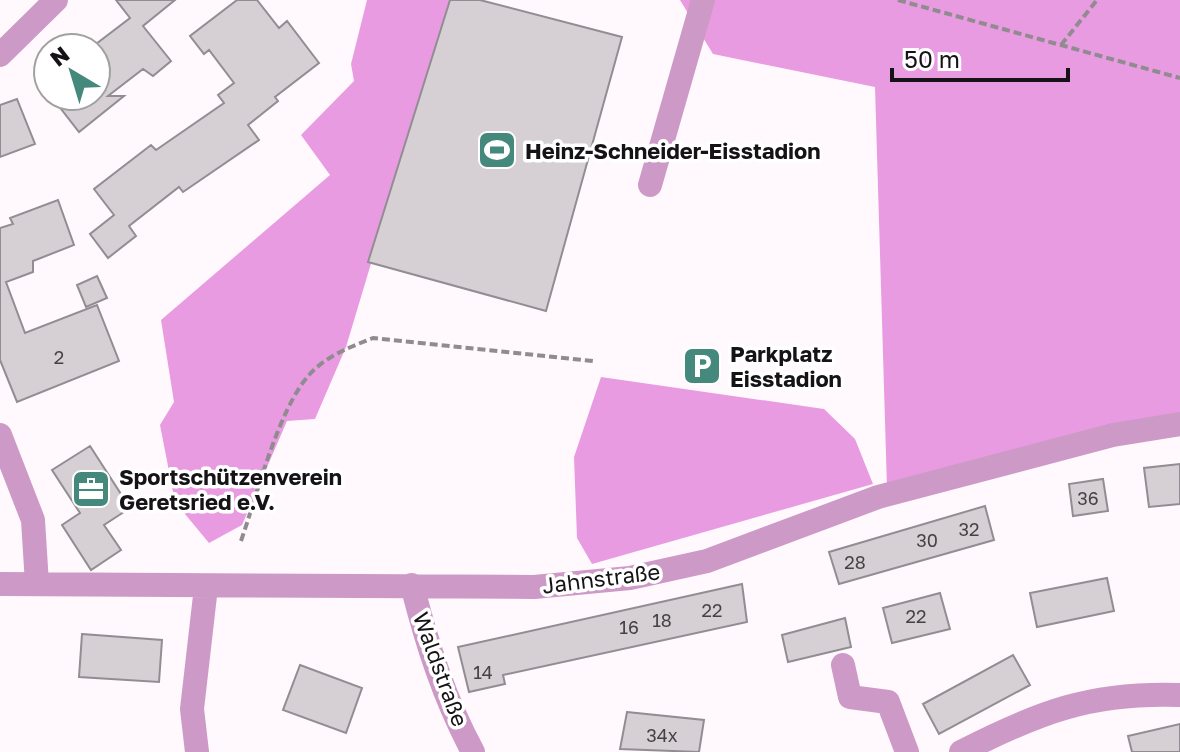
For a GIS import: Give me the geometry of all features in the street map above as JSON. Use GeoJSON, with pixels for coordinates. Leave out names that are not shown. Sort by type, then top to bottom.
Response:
{"type":"FeatureCollection","features":[{"type":"Feature","properties":{"kind":"street"},"geometry":{"type":"LineString","coordinates":[[0,55],[56,0]]}},
{"type":"Feature","properties":{"kind":"street"},"geometry":{"type":"LineString","coordinates":[[650,185],[703,0]]}},
{"type":"Feature","properties":{"kind":"street","name":"Jahnstraße"},"geometry":{"type":"LineString","coordinates":[[0,584],[534,587],[630,578],[707,561],[878,497],[1113,435],[1180,424]]}},
{"type":"Feature","properties":{"kind":"street"},"geometry":{"type":"LineString","coordinates":[[0,435],[33,520],[37,584]]}},
{"type":"Feature","properties":{"kind":"street","name":"Waldstraße"},"geometry":{"type":"LineString","coordinates":[[412,585],[442,686],[473,752]]}},
{"type":"Feature","properties":{"kind":"street"},"geometry":{"type":"LineString","coordinates":[[197,752],[192,709],[206,587]]}},
{"type":"Feature","properties":{"kind":"street"},"geometry":{"type":"LineString","coordinates":[[843,665],[850,697],[888,702],[907,752]]}},
{"type":"Feature","properties":{"kind":"street"},"geometry":{"type":"LineString","coordinates":[[961,752],[1027,718],[1100,698],[1180,695]]}},
{"type":"Feature","properties":{"kind":"path"},"geometry":{"type":"LineString","coordinates":[[898,0],[1180,78]]}},
{"type":"Feature","properties":{"kind":"path"},"geometry":{"type":"LineString","coordinates":[[1061,45],[1097,0]]}},
{"type":"Feature","properties":{"kind":"path"},"geometry":{"type":"LineString","coordinates":[[241,541],[291,401],[310,374],[339,351],[373,338],[593,361]]}},
{"type":"Feature","properties":{"kind":"shaded area"},"geometry":{"type":"Polygon","coordinates":[[[367,0],[450,0],[346,347],[315,419],[287,421],[242,525],[209,543],[175,502],[160,425],[174,402],[161,320],[330,175],[301,135],[354,81],[351,64],[367,0]]]}},
{"type":"Feature","properties":{"kind":"shaded area"},"geometry":{"type":"Polygon","coordinates":[[[680,0],[1180,0],[1180,416],[887,488],[875,87],[713,54],[680,0]]]}},
{"type":"Feature","properties":{"kind":"shaded area"},"geometry":{"type":"Polygon","coordinates":[[[601,377],[824,409],[855,439],[873,484],[592,564],[577,538],[574,457],[601,377]]]}},
{"type":"Feature","properties":{"kind":"building"},"geometry":{"type":"Polygon","coordinates":[[[116,0],[175,0],[143,26],[171,61],[153,76],[143,69],[112,93],[112,32],[130,18],[116,0]]]}},
{"type":"Feature","properties":{"kind":"building"},"geometry":{"type":"Polygon","coordinates":[[[237,0],[257,0],[279,28],[287,21],[319,63],[275,97],[278,101],[248,125],[259,140],[183,192],[179,187],[129,226],[136,236],[108,258],[90,234],[114,215],[94,189],[151,145],[156,150],[224,103],[218,95],[234,83],[209,50],[204,54],[190,36],[237,0]]]}},
{"type":"Feature","properties":{"kind":"building","name":"Heinz-Schneider-Eisstadion"},"geometry":{"type":"Polygon","coordinates":[[[450,0],[480,0],[622,37],[546,311],[368,262],[450,0]]]}},
{"type":"Feature","properties":{"kind":"building"},"geometry":{"type":"Polygon","coordinates":[[[112,96],[124,96],[112,106],[112,96]]]}},
{"type":"Feature","properties":{"kind":"building"},"geometry":{"type":"Polygon","coordinates":[[[17,99],[35,144],[0,157],[0,105],[17,99]]]}},
{"type":"Feature","properties":{"kind":"building"},"geometry":{"type":"Polygon","coordinates":[[[63,112],[104,112],[79,132],[63,112]]]}},
{"type":"Feature","properties":{"kind":"building"},"geometry":{"type":"Polygon","coordinates":[[[58,200],[74,245],[33,261],[33,272],[6,282],[25,333],[97,305],[119,361],[17,402],[0,360],[0,228],[13,224],[10,218],[58,200]]]}},
{"type":"Feature","properties":{"kind":"building"},"geometry":{"type":"Polygon","coordinates":[[[97,276],[107,298],[86,307],[77,285],[97,276]]]}},
{"type":"Feature","properties":{"kind":"building","name":"Sportschützenverein Geretsried e.V."},"geometry":{"type":"Polygon","coordinates":[[[90,446],[130,508],[104,525],[121,550],[91,570],[62,525],[80,513],[52,470],[90,446]]]}},
{"type":"Feature","properties":{"kind":"building"},"geometry":{"type":"Polygon","coordinates":[[[1180,464],[1180,504],[1149,507],[1144,468],[1180,464]]]}},
{"type":"Feature","properties":{"kind":"building"},"geometry":{"type":"Polygon","coordinates":[[[1103,479],[1108,511],[1073,516],[1069,484],[1103,479]]]}},
{"type":"Feature","properties":{"kind":"building"},"geometry":{"type":"Polygon","coordinates":[[[985,506],[994,540],[839,584],[829,552],[985,506]]]}},
{"type":"Feature","properties":{"kind":"building"},"geometry":{"type":"Polygon","coordinates":[[[1107,578],[1114,611],[1037,627],[1030,593],[1107,578]]]}},
{"type":"Feature","properties":{"kind":"building"},"geometry":{"type":"Polygon","coordinates":[[[742,584],[747,622],[503,675],[505,684],[469,692],[458,647],[742,584]]]}},
{"type":"Feature","properties":{"kind":"building"},"geometry":{"type":"Polygon","coordinates":[[[940,593],[950,629],[892,643],[883,608],[940,593]]]}},
{"type":"Feature","properties":{"kind":"building"},"geometry":{"type":"Polygon","coordinates":[[[845,618],[851,647],[788,662],[782,635],[845,618]]]}},
{"type":"Feature","properties":{"kind":"building"},"geometry":{"type":"Polygon","coordinates":[[[82,634],[162,640],[159,682],[79,677],[82,634]]]}},
{"type":"Feature","properties":{"kind":"building"},"geometry":{"type":"Polygon","coordinates":[[[1013,655],[1030,685],[939,734],[923,704],[1013,655]]]}},
{"type":"Feature","properties":{"kind":"building"},"geometry":{"type":"Polygon","coordinates":[[[300,665],[362,688],[346,733],[283,710],[300,665]]]}},
{"type":"Feature","properties":{"kind":"building"},"geometry":{"type":"Polygon","coordinates":[[[627,712],[704,720],[699,752],[620,749],[627,712]]]}},
{"type":"Feature","properties":{"kind":"building"},"geometry":{"type":"Polygon","coordinates":[[[1180,724],[1180,752],[1132,752],[1128,736],[1180,724]]]}},
{"type":"Feature","properties":{"kind":"place","name":"Heinz-Schneider-Eisstadion"},"geometry":{"type":"Point","coordinates":[497,150]}},
{"type":"Feature","properties":{"kind":"place","name":"Parkplatz Eisstadion"},"geometry":{"type":"Point","coordinates":[702,366]}},
{"type":"Feature","properties":{"kind":"place","name":"Sportschützenverein Geretsried e.V."},"geometry":{"type":"Point","coordinates":[91,489]}}]}
